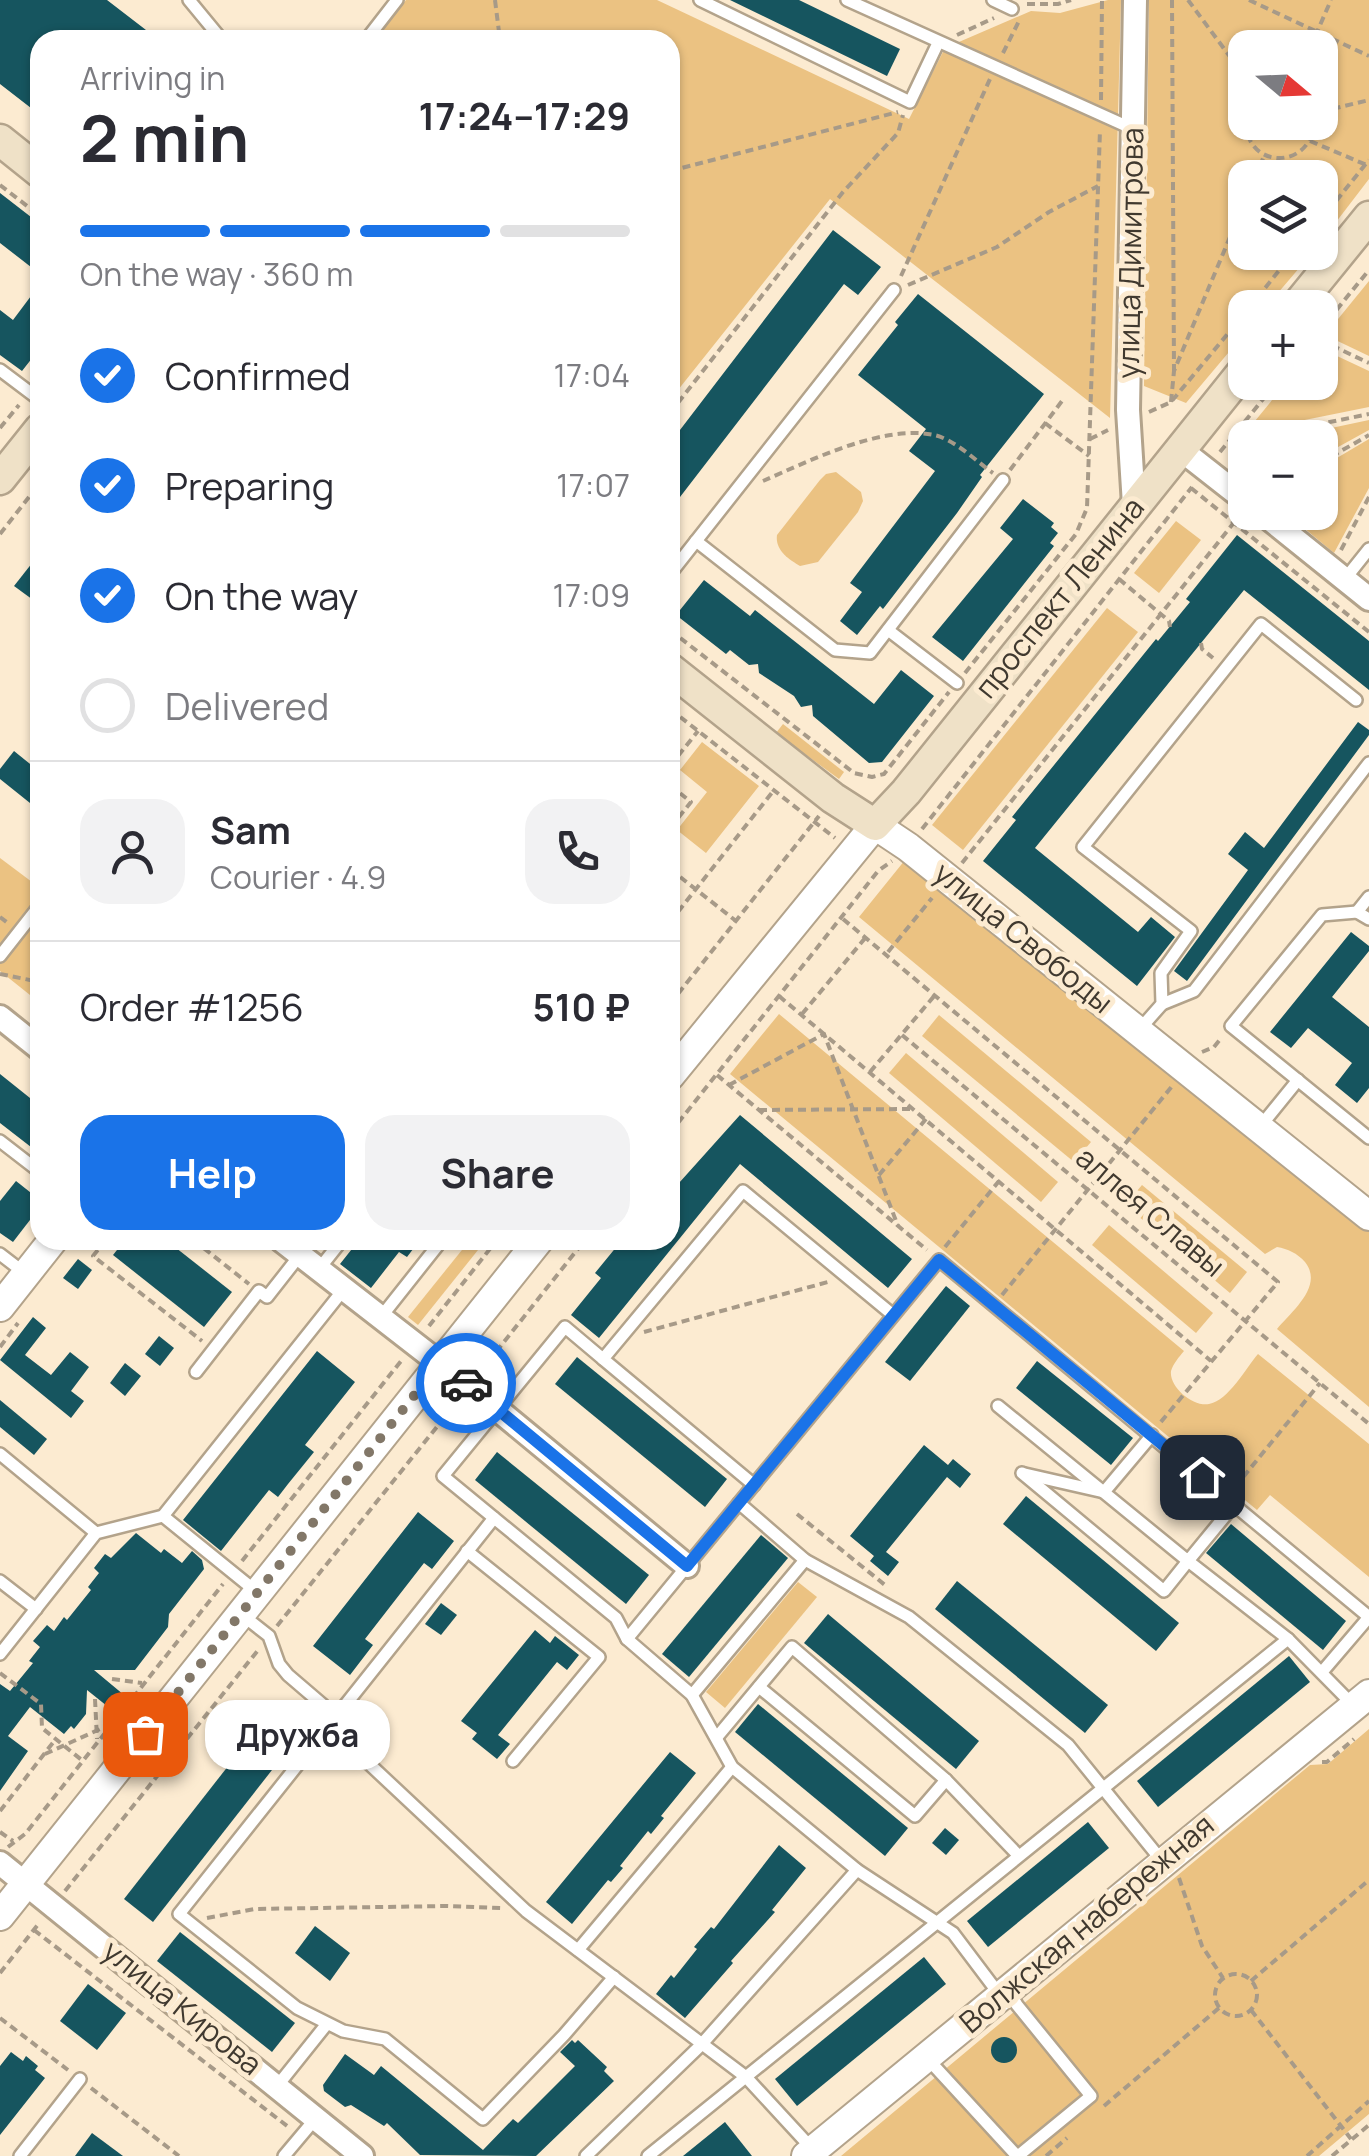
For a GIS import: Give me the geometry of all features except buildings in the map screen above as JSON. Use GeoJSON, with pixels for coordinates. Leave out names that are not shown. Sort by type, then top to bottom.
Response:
{"type":"FeatureCollection","features":[{"type":"Feature","properties":{"kind":"main road"},"geometry":{"type":"LineString","coordinates":[[0,140],[30,164]]}},
{"type":"Feature","properties":{"kind":"main road"},"geometry":{"type":"LineString","coordinates":[[1310,290],[1369,217]]}},
{"type":"Feature","properties":{"kind":"main road","name":"проспект Ленина"},"geometry":{"type":"LineString","coordinates":[[875,825],[906,792],[1228,390]]}},
{"type":"Feature","properties":{"kind":"main road"},"geometry":{"type":"LineString","coordinates":[[0,480],[30,442]]}},
{"type":"Feature","properties":{"kind":"main road","name":"улица Свободы"},"geometry":{"type":"LineString","coordinates":[[680,677],[833,798],[875,825]]}},
{"type":"Feature","properties":{"kind":"street","name":"улица Димитрова"},"geometry":{"type":"LineString","coordinates":[[1134,505],[1129,421],[1135,0]]}},
{"type":"Feature","properties":{"kind":"street"},"geometry":{"type":"LineString","coordinates":[[1180,449],[1198,479],[1228,492]]}},
{"type":"Feature","properties":{"kind":"street"},"geometry":{"type":"LineString","coordinates":[[1284,530],[1369,599]]}},
{"type":"Feature","properties":{"kind":"street"},"geometry":{"type":"LineString","coordinates":[[680,1064],[875,825]]}},
{"type":"Feature","properties":{"kind":"street","name":"улица Свободы"},"geometry":{"type":"LineString","coordinates":[[875,825],[955,871],[1138,1030],[1369,1216]]}},
{"type":"Feature","properties":{"kind":"street"},"geometry":{"type":"LineString","coordinates":[[0,1018],[30,1041]]}},
{"type":"Feature","properties":{"kind":"street"},"geometry":{"type":"LineString","coordinates":[[0,1307],[45,1250]]}},
{"type":"Feature","properties":{"kind":"street"},"geometry":{"type":"LineString","coordinates":[[293,1250],[469,1386],[687,1566]]}},
{"type":"Feature","properties":{"kind":"street"},"geometry":{"type":"LineString","coordinates":[[0,1916],[531,1250]]}},
{"type":"Feature","properties":{"kind":"street","name":"Волжская набережная"},"geometry":{"type":"LineString","coordinates":[[811,2152],[1004,1992],[1169,1867],[1361,1700]]}},
{"type":"Feature","properties":{"kind":"street","name":"улица Кирова"},"geometry":{"type":"LineString","coordinates":[[0,1861],[362,2156]]}},
{"type":"Feature","properties":{"kind":"lane"},"geometry":{"type":"LineString","coordinates":[[189,0],[214,30]]}},
{"type":"Feature","properties":{"kind":"lane"},"geometry":{"type":"LineString","coordinates":[[374,30],[397,0]]}},
{"type":"Feature","properties":{"kind":"lane"},"geometry":{"type":"LineString","coordinates":[[700,0],[910,102],[938,44]]}},
{"type":"Feature","properties":{"kind":"lane"},"geometry":{"type":"LineString","coordinates":[[847,0],[1134,129]]}},
{"type":"Feature","properties":{"kind":"lane"},"geometry":{"type":"LineString","coordinates":[[993,0],[1012,10]]}},
{"type":"Feature","properties":{"kind":"lane"},"geometry":{"type":"LineString","coordinates":[[680,561],[894,290]]}},
{"type":"Feature","properties":{"kind":"lane"},"geometry":{"type":"LineString","coordinates":[[0,370],[30,392]]}},
{"type":"Feature","properties":{"kind":"lane"},"geometry":{"type":"LineString","coordinates":[[696,541],[835,650],[870,653],[1003,480]]}},
{"type":"Feature","properties":{"kind":"lane"},"geometry":{"type":"LineString","coordinates":[[1339,574],[1369,548]]}},
{"type":"Feature","properties":{"kind":"lane"},"geometry":{"type":"LineString","coordinates":[[1162,1004],[1161,973],[1191,932],[1084,847],[1261,624],[1356,700]]}},
{"type":"Feature","properties":{"kind":"lane"},"geometry":{"type":"LineString","coordinates":[[888,630],[957,683]]}},
{"type":"Feature","properties":{"kind":"lane"},"geometry":{"type":"LineString","coordinates":[[1138,1030],[1162,1004],[1194,991],[1369,763]]}},
{"type":"Feature","properties":{"kind":"lane"},"geometry":{"type":"LineString","coordinates":[[1357,912],[1369,896]]}},
{"type":"Feature","properties":{"kind":"lane"},"geometry":{"type":"LineString","coordinates":[[1369,919],[1357,912],[1322,915],[1232,1026],[1369,1138]]}},
{"type":"Feature","properties":{"kind":"lane"},"geometry":{"type":"LineString","coordinates":[[0,956],[30,918]]}},
{"type":"Feature","properties":{"kind":"lane"},"geometry":{"type":"LineString","coordinates":[[1259,1128],[1298,1080]]}},
{"type":"Feature","properties":{"kind":"lane"},"geometry":{"type":"LineString","coordinates":[[0,1141],[30,1164]]}},
{"type":"Feature","properties":{"kind":"lane"},"geometry":{"type":"LineString","coordinates":[[603,1359],[743,1190],[893,1315]]}},
{"type":"Feature","properties":{"kind":"lane"},"geometry":{"type":"LineString","coordinates":[[196,1372],[259,1291],[267,1298],[327,1250]]}},
{"type":"Feature","properties":{"kind":"lane"},"geometry":{"type":"LineString","coordinates":[[380,1317],[434,1250]]}},
{"type":"Feature","properties":{"kind":"lane"},"geometry":{"type":"LineString","coordinates":[[0,1254],[26,1274]]}},
{"type":"Feature","properties":{"kind":"lane"},"geometry":{"type":"LineString","coordinates":[[628,1639],[938,1259],[1369,1616],[1322,1672]]}},
{"type":"Feature","properties":{"kind":"lane"},"geometry":{"type":"LineString","coordinates":[[0,1654],[96,1533],[163,1516],[344,1289]]}},
{"type":"Feature","properties":{"kind":"lane"},"geometry":{"type":"LineString","coordinates":[[754,1485],[565,1328],[443,1476],[616,1618],[628,1639],[692,1695],[732,1766],[857,1870],[953,1933],[1091,2096],[1018,2156],[926,2057]]}},
{"type":"Feature","properties":{"kind":"lane"},"geometry":{"type":"LineString","coordinates":[[998,1406],[1361,1700]]}},
{"type":"Feature","properties":{"kind":"lane"},"geometry":{"type":"LineString","coordinates":[[1104,1492],[1152,1435]]}},
{"type":"Feature","properties":{"kind":"lane"},"geometry":{"type":"LineString","coordinates":[[0,1454],[96,1533]]}},
{"type":"Feature","properties":{"kind":"lane"},"geometry":{"type":"LineString","coordinates":[[1104,1492],[1022,1473],[1164,1591],[1230,1502]]}},
{"type":"Feature","properties":{"kind":"lane"},"geometry":{"type":"LineString","coordinates":[[739,1503],[805,1560],[909,1617],[1068,1745],[1169,1867]]}},
{"type":"Feature","properties":{"kind":"lane"},"geometry":{"type":"LineString","coordinates":[[163,1516],[233,1572],[279,1664],[323,1704],[366,1760],[526,1911],[746,2077],[811,2152]]}},
{"type":"Feature","properties":{"kind":"lane"},"geometry":{"type":"LineString","coordinates":[[494,1518],[179,1914],[297,2008],[326,2025],[355,2035],[385,2038],[483,2119],[614,1977]]}},
{"type":"Feature","properties":{"kind":"lane"},"geometry":{"type":"LineString","coordinates":[[468,1550],[599,1658],[513,1761]]}},
{"type":"Feature","properties":{"kind":"lane"},"geometry":{"type":"LineString","coordinates":[[692,1695],[805,1560]]}},
{"type":"Feature","properties":{"kind":"lane"},"geometry":{"type":"LineString","coordinates":[[0,1581],[36,1610]]}},
{"type":"Feature","properties":{"kind":"lane"},"geometry":{"type":"LineString","coordinates":[[648,2156],[1288,1639]]}},
{"type":"Feature","properties":{"kind":"lane"},"geometry":{"type":"LineString","coordinates":[[717,1737],[792,1647],[946,1780],[1018,1855]]}},
{"type":"Feature","properties":{"kind":"lane"},"geometry":{"type":"LineString","coordinates":[[759,1687],[915,1816],[946,1780]]}},
{"type":"Feature","properties":{"kind":"lane"},"geometry":{"type":"LineString","coordinates":[[578,1950],[732,1766]]}},
{"type":"Feature","properties":{"kind":"lane"},"geometry":{"type":"LineString","coordinates":[[586,2156],[700,2046],[857,1870]]}},
{"type":"Feature","properties":{"kind":"lane"},"geometry":{"type":"LineString","coordinates":[[278,2085],[326,2025]]}},
{"type":"Feature","properties":{"kind":"lane"},"geometry":{"type":"LineString","coordinates":[[20,2156],[80,2080]]}},
{"type":"Feature","properties":{"kind":"lane"},"geometry":{"type":"LineString","coordinates":[[284,2156],[316,2118]]}},
{"type":"Feature","properties":{"kind":"path"},"geometry":{"type":"LineString","coordinates":[[495,0],[499,30]]}},
{"type":"Feature","properties":{"kind":"path"},"geometry":{"type":"LineString","coordinates":[[938,44],[1029,1],[1058,4],[1071,0]]}},
{"type":"Feature","properties":{"kind":"path"},"geometry":{"type":"LineString","coordinates":[[680,638],[854,774],[884,774],[1076,534],[1088,508],[1102,0]]}},
{"type":"Feature","properties":{"kind":"path"},"geometry":{"type":"LineString","coordinates":[[1172,0],[1172,402]]}},
{"type":"Feature","properties":{"kind":"path"},"geometry":{"type":"LineString","coordinates":[[1188,0],[1228,53]]}},
{"type":"Feature","properties":{"kind":"path"},"geometry":{"type":"LineString","coordinates":[[1249,0],[1313,30]]}},
{"type":"Feature","properties":{"kind":"path"},"geometry":{"type":"LineString","coordinates":[[1318,30],[1331,0]]}},
{"type":"Feature","properties":{"kind":"path"},"geometry":{"type":"LineString","coordinates":[[894,290],[1029,1]]}},
{"type":"Feature","properties":{"kind":"path"},"geometry":{"type":"LineString","coordinates":[[1338,42],[1369,56]]}},
{"type":"Feature","properties":{"kind":"path"},"geometry":{"type":"LineString","coordinates":[[1338,108],[1369,100]]}},
{"type":"Feature","properties":{"kind":"path"},"geometry":{"type":"LineString","coordinates":[[680,168],[905,111],[898,133],[844,192],[680,400]]}},
{"type":"Feature","properties":{"kind":"path"},"geometry":{"type":"LineString","coordinates":[[1249,140],[1264,156],[1279,160],[1295,156],[1310,141],[1368,164],[1338,200]]}},
{"type":"Feature","properties":{"kind":"path"},"geometry":{"type":"LineString","coordinates":[[1262,160],[1264,156]]}},
{"type":"Feature","properties":{"kind":"path"},"geometry":{"type":"LineString","coordinates":[[0,186],[30,208]]}},
{"type":"Feature","properties":{"kind":"path"},"geometry":{"type":"LineString","coordinates":[[894,290],[996,247],[1098,186]]}},
{"type":"Feature","properties":{"kind":"path"},"geometry":{"type":"LineString","coordinates":[[1174,371],[1228,242]]}},
{"type":"Feature","properties":{"kind":"path"},"geometry":{"type":"LineString","coordinates":[[1263,290],[1279,270]]}},
{"type":"Feature","properties":{"kind":"path"},"geometry":{"type":"LineString","coordinates":[[1338,308],[1369,270]]}},
{"type":"Feature","properties":{"kind":"path"},"geometry":{"type":"LineString","coordinates":[[1090,439],[1172,402],[1228,333]]}},
{"type":"Feature","properties":{"kind":"path"},"geometry":{"type":"LineString","coordinates":[[1338,348],[1369,363]]}},
{"type":"Feature","properties":{"kind":"path"},"geometry":{"type":"LineString","coordinates":[[680,1120],[878,872],[908,846],[1262,400]]}},
{"type":"Feature","properties":{"kind":"path"},"geometry":{"type":"LineString","coordinates":[[735,492],[821,455],[914,433],[938,435],[1003,480],[1062,401]]}},
{"type":"Feature","properties":{"kind":"path"},"geometry":{"type":"LineString","coordinates":[[1338,420],[1369,414]]}},
{"type":"Feature","properties":{"kind":"path"},"geometry":{"type":"LineString","coordinates":[[1045,423],[1090,456]]}},
{"type":"Feature","properties":{"kind":"path"},"geometry":{"type":"LineString","coordinates":[[1338,452],[1369,435]]}},
{"type":"Feature","properties":{"kind":"path"},"geometry":{"type":"LineString","coordinates":[[1198,479],[1228,515]]}},
{"type":"Feature","properties":{"kind":"path"},"geometry":{"type":"LineString","coordinates":[[0,534],[30,496]]}},
{"type":"Feature","properties":{"kind":"path"},"geometry":{"type":"LineString","coordinates":[[1339,574],[1369,497]]}},
{"type":"Feature","properties":{"kind":"path"},"geometry":{"type":"LineString","coordinates":[[886,954],[1228,530]]}},
{"type":"Feature","properties":{"kind":"path"},"geometry":{"type":"LineString","coordinates":[[1244,530],[1369,632]]}},
{"type":"Feature","properties":{"kind":"path"},"geometry":{"type":"LineString","coordinates":[[1119,579],[1171,623]]}},
{"type":"Feature","properties":{"kind":"path"},"geometry":{"type":"LineString","coordinates":[[1200,647],[1225,667]]}},
{"type":"Feature","properties":{"kind":"path"},"geometry":{"type":"LineString","coordinates":[[680,717],[817,822],[680,991]]}},
{"type":"Feature","properties":{"kind":"path"},"geometry":{"type":"LineString","coordinates":[[680,754],[698,731]]}},
{"type":"Feature","properties":{"kind":"path"},"geometry":{"type":"LineString","coordinates":[[680,909],[774,790]]}},
{"type":"Feature","properties":{"kind":"path"},"geometry":{"type":"LineString","coordinates":[[680,794],[691,802],[680,816]]}},
{"type":"Feature","properties":{"kind":"path"},"geometry":{"type":"LineString","coordinates":[[680,877],[736,921]]}},
{"type":"Feature","properties":{"kind":"path"},"geometry":{"type":"LineString","coordinates":[[842,917],[1278,1282],[1152,1435]]}},
{"type":"Feature","properties":{"kind":"path"},"geometry":{"type":"LineString","coordinates":[[802,1015],[866,937]]}},
{"type":"Feature","properties":{"kind":"path"},"geometry":{"type":"LineString","coordinates":[[0,974],[30,980]]}},
{"type":"Feature","properties":{"kind":"path"},"geometry":{"type":"LineString","coordinates":[[870,1072],[935,995]]}},
{"type":"Feature","properties":{"kind":"path"},"geometry":{"type":"LineString","coordinates":[[779,996],[1212,1361]]}},
{"type":"Feature","properties":{"kind":"path"},"geometry":{"type":"LineString","coordinates":[[994,1305],[1198,1053],[1214,1047],[1232,1026]]}},
{"type":"Feature","properties":{"kind":"path"},"geometry":{"type":"LineString","coordinates":[[728,1085],[824,1034]]}},
{"type":"Feature","properties":{"kind":"path"},"geometry":{"type":"LineString","coordinates":[[824,1034],[898,1226]]}},
{"type":"Feature","properties":{"kind":"path","name":"аллея Славы"},"geometry":{"type":"LineString","coordinates":[[902,1035],[1369,1424]]}},
{"type":"Feature","properties":{"kind":"path"},"geometry":{"type":"LineString","coordinates":[[716,1075],[938,1259],[1000,1181]]}},
{"type":"Feature","properties":{"kind":"path"},"geometry":{"type":"LineString","coordinates":[[759,1110],[914,1110]]}},
{"type":"Feature","properties":{"kind":"path"},"geometry":{"type":"LineString","coordinates":[[879,1175],[926,1120]]}},
{"type":"Feature","properties":{"kind":"path"},"geometry":{"type":"LineString","coordinates":[[98,1250],[94,1256],[213,1350]]}},
{"type":"Feature","properties":{"kind":"path"},"geometry":{"type":"LineString","coordinates":[[207,1250],[259,1291]]}},
{"type":"Feature","properties":{"kind":"path"},"geometry":{"type":"LineString","coordinates":[[0,1861],[489,1250]]}},
{"type":"Feature","properties":{"kind":"path"},"geometry":{"type":"LineString","coordinates":[[0,1974],[577,1250]]}},
{"type":"Feature","properties":{"kind":"path"},"geometry":{"type":"LineString","coordinates":[[620,1339],[846,1276]]}},
{"type":"Feature","properties":{"kind":"path"},"geometry":{"type":"LineString","coordinates":[[1230,1502],[1320,1383]]}},
{"type":"Feature","properties":{"kind":"path"},"geometry":{"type":"LineString","coordinates":[[797,1514],[889,1588]]}},
{"type":"Feature","properties":{"kind":"path"},"geometry":{"type":"LineString","coordinates":[[0,1672],[40,1704],[42,1728],[83,1761]]}},
{"type":"Feature","properties":{"kind":"path"},"geometry":{"type":"LineString","coordinates":[[112,1679],[144,1684]]}},
{"type":"Feature","properties":{"kind":"path"},"geometry":{"type":"LineString","coordinates":[[95,1699],[98,1743]]}},
{"type":"Feature","properties":{"kind":"path"},"geometry":{"type":"LineString","coordinates":[[44,1754],[113,1723]]}},
{"type":"Feature","properties":{"kind":"path"},"geometry":{"type":"LineString","coordinates":[[0,1811],[56,1740]]}},
{"type":"Feature","properties":{"kind":"path"},"geometry":{"type":"LineString","coordinates":[[0,1832],[13,1842]]}},
{"type":"Feature","properties":{"kind":"path"},"geometry":{"type":"LineString","coordinates":[[1169,1867],[1202,1946],[1223,1978]]}},
{"type":"Feature","properties":{"kind":"path"},"geometry":{"type":"LineString","coordinates":[[1251,1981],[1369,1880]]}},
{"type":"Feature","properties":{"kind":"path"},"geometry":{"type":"LineString","coordinates":[[188,1921],[255,1909],[446,1906],[526,1911]]}},
{"type":"Feature","properties":{"kind":"path"},"geometry":{"type":"LineString","coordinates":[[34,1930],[302,2137]]}},
{"type":"Feature","properties":{"kind":"path"},"geometry":{"type":"LineString","coordinates":[[1238,1974],[1251,1981],[1257,1998],[1251,2010],[1233,2017],[1218,2008],[1215,1990],[1223,1978],[1238,1974]]}},
{"type":"Feature","properties":{"kind":"path"},"geometry":{"type":"LineString","coordinates":[[1096,2113],[1218,2008]]}},
{"type":"Feature","properties":{"kind":"path"},"geometry":{"type":"LineString","coordinates":[[1251,2010],[1351,2139]]}},
{"type":"Feature","properties":{"kind":"path"},"geometry":{"type":"LineString","coordinates":[[1307,2156],[1369,2101]]}},
{"type":"Feature","properties":{"kind":"path"},"geometry":{"type":"LineString","coordinates":[[1332,2156],[1369,2125]]}},
{"type":"Feature","properties":{"kind":"path"},"geometry":{"type":"LineString","coordinates":[[1046,2156],[1071,2134]]}},
{"type":"Feature","properties":{"kind":"shaded area"},"geometry":{"type":"Polygon","coordinates":[[[406,0],[657,0],[909,119],[945,48],[1031,11],[1060,13],[1121,0],[1110,418],[830,199],[680,387],[680,30],[382,30],[406,0]]]}},
{"type":"Feature","properties":{"kind":"shaded area"},"geometry":{"type":"Polygon","coordinates":[[[1149,0],[1369,0],[1369,179],[1338,219],[1338,160],[1228,160],[1228,270],[1298,270],[1280,290],[1228,290],[1228,353],[1186,403],[1144,386],[1149,0]]]}},
{"type":"Feature","properties":{"kind":"shaded area"},"geometry":{"type":"Polygon","coordinates":[[[1369,281],[1369,356],[1338,341],[1338,319],[1369,281]]]}},
{"type":"Feature","properties":{"kind":"shaded area"},"geometry":{"type":"Polygon","coordinates":[[[1338,356],[1369,371],[1369,407],[1305,420],[1256,420],[1272,400],[1338,400],[1338,356]]]}},
{"type":"Feature","properties":{"kind":"shaded area"},"geometry":{"type":"Polygon","coordinates":[[[1369,420],[1369,430],[1338,447],[1338,427],[1369,420]]]}},
{"type":"Feature","properties":{"kind":"shaded area"},"geometry":{"type":"Polygon","coordinates":[[[1369,439],[1369,488],[1334,553],[1306,530],[1338,530],[1338,457],[1369,439]]]}},
{"type":"Feature","properties":{"kind":"shaded area"},"geometry":{"type":"Polygon","coordinates":[[[836,472],[861,492],[863,501],[818,562],[800,566],[780,550],[777,535],[820,480],[836,472]]]}},
{"type":"Feature","properties":{"kind":"shaded area"},"geometry":{"type":"Polygon","coordinates":[[[1176,521],[1201,540],[1159,593],[1134,573],[1176,521]]]}},
{"type":"Feature","properties":{"kind":"shaded area"},"geometry":{"type":"Polygon","coordinates":[[[1107,608],[1138,632],[963,850],[932,825],[1107,608]]]}},
{"type":"Feature","properties":{"kind":"shaded area"},"geometry":{"type":"Polygon","coordinates":[[[783,724],[844,772],[839,779],[776,733],[783,724]]]}},
{"type":"Feature","properties":{"kind":"shaded area"},"geometry":{"type":"Polygon","coordinates":[[[702,742],[759,786],[706,853],[680,832],[680,826],[707,792],[680,770],[702,742]]]}},
{"type":"Feature","properties":{"kind":"shaded area"},"geometry":{"type":"Polygon","coordinates":[[[0,858],[30,880],[30,995],[0,971],[0,858]]]}},
{"type":"Feature","properties":{"kind":"shaded area"},"geometry":{"type":"Polygon","coordinates":[[[905,860],[1369,1229],[1369,1407],[1277,1329],[1308,1289],[1310,1271],[1302,1259],[1277,1247],[1265,1254],[859,917],[905,860]]]}},
{"type":"Feature","properties":{"kind":"shaded area"},"geometry":{"type":"Polygon","coordinates":[[[779,1014],[1184,1351],[1171,1371],[1183,1395],[1203,1404],[1216,1402],[1230,1391],[1258,1354],[1369,1444],[1369,1577],[1270,1495],[1257,1510],[730,1074],[779,1014]]]}},
{"type":"Feature","properties":{"kind":"shaded area"},"geometry":{"type":"Polygon","coordinates":[[[939,1015],[1091,1142],[1074,1162],[922,1036],[939,1015]]]}},
{"type":"Feature","properties":{"kind":"shaded area"},"geometry":{"type":"Polygon","coordinates":[[[906,1053],[1058,1182],[1041,1202],[889,1073],[906,1053]]]}},
{"type":"Feature","properties":{"kind":"shaded area"},"geometry":{"type":"Polygon","coordinates":[[[1142,1185],[1247,1272],[1230,1293],[1125,1205],[1142,1185]]]}},
{"type":"Feature","properties":{"kind":"shaded area"},"geometry":{"type":"Polygon","coordinates":[[[1109,1225],[1213,1313],[1196,1333],[1092,1245],[1109,1225]]]}},
{"type":"Feature","properties":{"kind":"shaded area"},"geometry":{"type":"Polygon","coordinates":[[[462,1250],[478,1250],[418,1325],[408,1317],[462,1250]]]}},
{"type":"Feature","properties":{"kind":"shaded area"},"geometry":{"type":"Polygon","coordinates":[[[798,1582],[817,1597],[725,1708],[706,1692],[798,1582]]]}},
{"type":"Feature","properties":{"kind":"shaded area"},"geometry":{"type":"Polygon","coordinates":[[[1369,1729],[1369,2114],[1319,2156],[841,2156],[1310,1765],[1328,1764],[1369,1729]]]}},
{"type":"Feature","properties":{"kind":"way so far"},"geometry":{"type":"LineString","coordinates":[[145,1734],[440,1363],[466,1383]]}},
{"type":"Feature","properties":{"kind":"place","name":"Дружба"},"geometry":{"type":"Point","coordinates":[145,1734]}},
{"type":"Feature","properties":{"kind":"route"},"geometry":{"type":"LineString","coordinates":[[466,1383],[687,1566],[939,1260],[1202,1477]]}}]}
